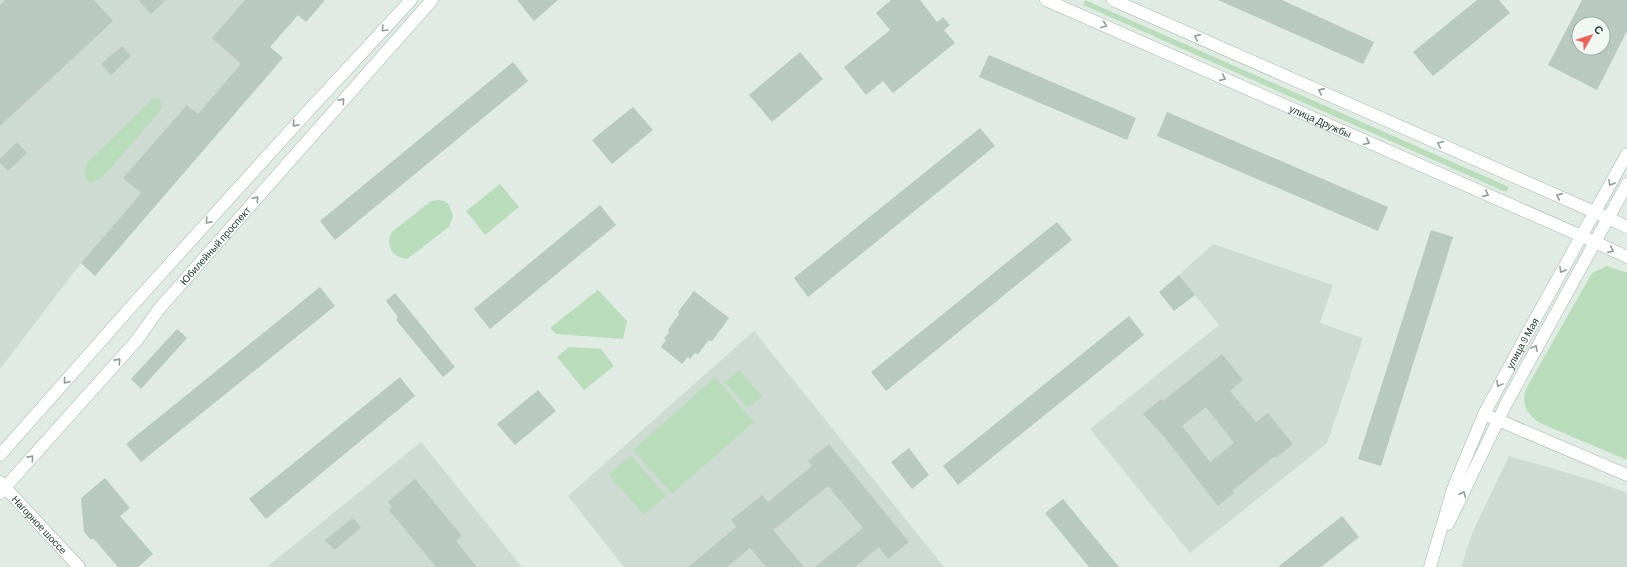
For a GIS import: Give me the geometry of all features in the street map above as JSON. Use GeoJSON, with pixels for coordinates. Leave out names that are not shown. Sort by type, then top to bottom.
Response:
{"type":"FeatureCollection","features":[{"type":"Feature","properties":{"kind":"main road","name":"Юбилейный проспект"},"geometry":{"type":"LineString","coordinates":[[0,455],[213,216],[411,0]]}},
{"type":"Feature","properties":{"kind":"main road","name":"Юбилейный проспект"},"geometry":{"type":"LineString","coordinates":[[2,488],[137,340],[159,309],[432,0]]}},
{"type":"Feature","properties":{"kind":"main road","name":"улица Дружбы"},"geometry":{"type":"LineString","coordinates":[[1046,0],[1627,257]]}},
{"type":"Feature","properties":{"kind":"main road"},"geometry":{"type":"LineString","coordinates":[[1113,0],[1627,227]]}},
{"type":"Feature","properties":{"kind":"main road","name":"улица 9 Мая"},"geometry":{"type":"LineString","coordinates":[[1430,567],[1439,541],[1446,510],[1453,489],[1484,414],[1627,154]]}},
{"type":"Feature","properties":{"kind":"main road","name":"улица 9 Мая"},"geometry":{"type":"LineString","coordinates":[[1439,541],[1534,350],[1627,184]]}},
{"type":"Feature","properties":{"kind":"main road"},"geometry":{"type":"LineString","coordinates":[[1484,414],[1627,475]]}},
{"type":"Feature","properties":{"kind":"main road","name":"Нагорное шоссе"},"geometry":{"type":"LineString","coordinates":[[2,488],[79,567]]}},
{"type":"Feature","properties":{"kind":"shaded area"},"geometry":{"type":"Polygon","coordinates":[[[0,0],[325,0],[306,22],[298,15],[204,120],[81,263],[0,369],[0,0]]]}},
{"type":"Feature","properties":{"kind":"shaded area"},"geometry":{"type":"Polygon","coordinates":[[[1213,244],[1333,285],[1320,323],[1363,338],[1327,443],[1190,553],[1090,429],[1219,325],[1179,275],[1213,244]]]}},
{"type":"Feature","properties":{"kind":"shaded area"},"geometry":{"type":"Polygon","coordinates":[[[754,331],[944,567],[624,567],[568,496],[754,331]]]}},
{"type":"Feature","properties":{"kind":"shaded area"},"geometry":{"type":"Polygon","coordinates":[[[421,442],[522,567],[268,566],[421,442]]]}},
{"type":"Feature","properties":{"kind":"shaded area"},"geometry":{"type":"Polygon","coordinates":[[[1509,456],[1595,481],[1627,493],[1627,567],[1461,567],[1473,531],[1509,456]]]}},
{"type":"Feature","properties":{"kind":"green space"},"geometry":{"type":"Polygon","coordinates":[[[1085,0],[1509,187],[1506,192],[1083,5],[1085,0]]]}},
{"type":"Feature","properties":{"kind":"green space"},"geometry":{"type":"Polygon","coordinates":[[[152,99],[160,99],[162,108],[159,112],[103,177],[91,183],[86,180],[85,169],[87,163],[152,99]]]}},
{"type":"Feature","properties":{"kind":"green space"},"geometry":{"type":"Polygon","coordinates":[[[500,184],[519,207],[485,235],[466,211],[500,184]]]}},
{"type":"Feature","properties":{"kind":"green space"},"geometry":{"type":"Polygon","coordinates":[[[431,201],[445,201],[449,205],[453,216],[449,227],[407,259],[397,256],[391,250],[389,242],[392,232],[431,201]]]}},
{"type":"Feature","properties":{"kind":"green space"},"geometry":{"type":"Polygon","coordinates":[[[1607,266],[1627,273],[1627,460],[1540,423],[1535,420],[1526,409],[1524,400],[1526,389],[1592,273],[1607,266]]]}},
{"type":"Feature","properties":{"kind":"green space"},"geometry":{"type":"Polygon","coordinates":[[[598,290],[627,321],[623,339],[556,334],[550,328],[598,290]]]}},
{"type":"Feature","properties":{"kind":"green space"},"geometry":{"type":"Polygon","coordinates":[[[569,347],[601,349],[614,366],[584,390],[557,357],[569,347]]]}},
{"type":"Feature","properties":{"kind":"green space"},"geometry":{"type":"Polygon","coordinates":[[[739,370],[762,396],[748,408],[725,382],[739,370]]]}},
{"type":"Feature","properties":{"kind":"green space"},"geometry":{"type":"Polygon","coordinates":[[[715,377],[754,422],[672,494],[633,450],[715,377]]]}},
{"type":"Feature","properties":{"kind":"green space"},"geometry":{"type":"Polygon","coordinates":[[[631,455],[666,496],[644,515],[609,475],[631,455]]]}},
{"type":"Feature","properties":{"kind":"building"},"geometry":{"type":"Polygon","coordinates":[[[5,0],[94,0],[113,21],[0,126],[0,5],[5,0]]]}},
{"type":"Feature","properties":{"kind":"building"},"geometry":{"type":"Polygon","coordinates":[[[138,0],[166,0],[151,14],[138,0]]]}},
{"type":"Feature","properties":{"kind":"building"},"geometry":{"type":"Polygon","coordinates":[[[245,0],[325,0],[306,22],[298,15],[270,47],[283,58],[95,276],[81,263],[141,193],[123,178],[187,105],[198,114],[241,64],[212,38],[245,0]]]}},
{"type":"Feature","properties":{"kind":"building"},"geometry":{"type":"Polygon","coordinates":[[[517,0],[558,0],[534,21],[517,0]]]}},
{"type":"Feature","properties":{"kind":"building"},"geometry":{"type":"Polygon","coordinates":[[[891,0],[920,0],[937,22],[943,17],[950,25],[944,30],[955,43],[893,93],[883,81],[866,95],[844,67],[890,30],[876,13],[891,0]]]}},
{"type":"Feature","properties":{"kind":"building"},"geometry":{"type":"Polygon","coordinates":[[[1218,0],[1282,0],[1374,42],[1363,64],[1218,0]]]}},
{"type":"Feature","properties":{"kind":"building"},"geometry":{"type":"Polygon","coordinates":[[[1477,0],[1499,0],[1510,13],[1433,76],[1413,52],[1477,0]]]}},
{"type":"Feature","properties":{"kind":"building"},"geometry":{"type":"Polygon","coordinates":[[[1582,0],[1627,0],[1627,31],[1597,90],[1548,65],[1571,21],[1571,56],[1611,56],[1611,16],[1574,16],[1582,0]]]}},
{"type":"Feature","properties":{"kind":"building"},"geometry":{"type":"Polygon","coordinates":[[[122,46],[131,56],[111,75],[101,64],[122,46]]]}},
{"type":"Feature","properties":{"kind":"building"},"geometry":{"type":"Polygon","coordinates":[[[800,52],[823,79],[772,122],[749,95],[800,52]]]}},
{"type":"Feature","properties":{"kind":"building"},"geometry":{"type":"Polygon","coordinates":[[[989,55],[1136,118],[1127,140],[979,77],[989,55]]]}},
{"type":"Feature","properties":{"kind":"building"},"geometry":{"type":"Polygon","coordinates":[[[513,62],[528,81],[335,240],[320,221],[513,62]]]}},
{"type":"Feature","properties":{"kind":"building"},"geometry":{"type":"Polygon","coordinates":[[[633,107],[653,130],[612,164],[592,140],[633,107]]]}},
{"type":"Feature","properties":{"kind":"building"},"geometry":{"type":"Polygon","coordinates":[[[1167,112],[1388,207],[1378,231],[1157,136],[1167,112]]]}},
{"type":"Feature","properties":{"kind":"building"},"geometry":{"type":"Polygon","coordinates":[[[980,128],[995,146],[808,297],[794,278],[980,128]]]}},
{"type":"Feature","properties":{"kind":"building"},"geometry":{"type":"Polygon","coordinates":[[[17,142],[27,153],[8,171],[0,163],[0,159],[17,142]]]}},
{"type":"Feature","properties":{"kind":"building"},"geometry":{"type":"Polygon","coordinates":[[[600,205],[616,225],[490,329],[474,309],[600,205]]]}},
{"type":"Feature","properties":{"kind":"building"},"geometry":{"type":"Polygon","coordinates":[[[1057,222],[1072,240],[886,391],[871,372],[1057,222]]]}},
{"type":"Feature","properties":{"kind":"building"},"geometry":{"type":"Polygon","coordinates":[[[1431,230],[1453,237],[1381,466],[1358,459],[1431,230]]]}},
{"type":"Feature","properties":{"kind":"building"},"geometry":{"type":"Polygon","coordinates":[[[1179,275],[1195,295],[1174,311],[1159,292],[1179,275]]]}},
{"type":"Feature","properties":{"kind":"building"},"geometry":{"type":"Polygon","coordinates":[[[320,287],[335,306],[141,462],[126,444],[320,287]]]}},
{"type":"Feature","properties":{"kind":"building"},"geometry":{"type":"Polygon","coordinates":[[[694,291],[729,318],[712,341],[709,340],[698,354],[695,353],[690,359],[688,357],[682,364],[661,347],[666,340],[664,338],[669,333],[668,330],[679,314],[678,312],[694,291]]]}},
{"type":"Feature","properties":{"kind":"building"},"geometry":{"type":"Polygon","coordinates":[[[395,293],[455,367],[443,377],[396,320],[398,317],[386,301],[395,293]]]}},
{"type":"Feature","properties":{"kind":"building"},"geometry":{"type":"Polygon","coordinates":[[[1129,316],[1144,335],[958,485],[943,466],[1129,316]]]}},
{"type":"Feature","properties":{"kind":"building"},"geometry":{"type":"Polygon","coordinates":[[[177,329],[187,338],[141,389],[131,379],[177,329]]]}},
{"type":"Feature","properties":{"kind":"building"},"geometry":{"type":"Polygon","coordinates":[[[1222,354],[1243,380],[1230,391],[1256,422],[1268,413],[1293,444],[1276,458],[1275,456],[1232,491],[1234,493],[1218,506],[1166,439],[1143,414],[1161,399],[1163,401],[1222,354]],[[1206,407],[1182,426],[1210,462],[1234,443],[1206,407]]]}},
{"type":"Feature","properties":{"kind":"building"},"geometry":{"type":"Polygon","coordinates":[[[400,377],[415,396],[266,519],[249,499],[400,377]]]}},
{"type":"Feature","properties":{"kind":"building"},"geometry":{"type":"Polygon","coordinates":[[[538,390],[556,411],[515,445],[497,424],[538,390]]]}},
{"type":"Feature","properties":{"kind":"building"},"geometry":{"type":"Polygon","coordinates":[[[829,444],[909,542],[888,559],[879,547],[855,567],[815,567],[863,528],[828,486],[773,530],[804,567],[766,567],[750,548],[727,567],[688,567],[736,527],[731,520],[762,495],[768,502],[812,466],[808,461],[829,444]]]}},
{"type":"Feature","properties":{"kind":"building"},"geometry":{"type":"Polygon","coordinates":[[[909,448],[929,475],[912,489],[891,462],[909,448]]]}},
{"type":"Feature","properties":{"kind":"building"},"geometry":{"type":"Polygon","coordinates":[[[105,478],[130,508],[120,516],[153,554],[138,567],[118,567],[93,538],[91,540],[84,532],[81,498],[105,478]]]}},
{"type":"Feature","properties":{"kind":"building"},"geometry":{"type":"Polygon","coordinates":[[[415,479],[462,536],[456,541],[477,567],[436,567],[389,510],[392,507],[388,502],[415,479]]]}},
{"type":"Feature","properties":{"kind":"building"},"geometry":{"type":"Polygon","coordinates":[[[1063,499],[1119,567],[1089,567],[1045,513],[1063,499]]]}},
{"type":"Feature","properties":{"kind":"building"},"geometry":{"type":"Polygon","coordinates":[[[1342,516],[1359,537],[1321,567],[1278,567],[1342,516]]]}},
{"type":"Feature","properties":{"kind":"building"},"geometry":{"type":"Polygon","coordinates":[[[353,518],[361,528],[334,550],[325,540],[353,518]]]}}]}
